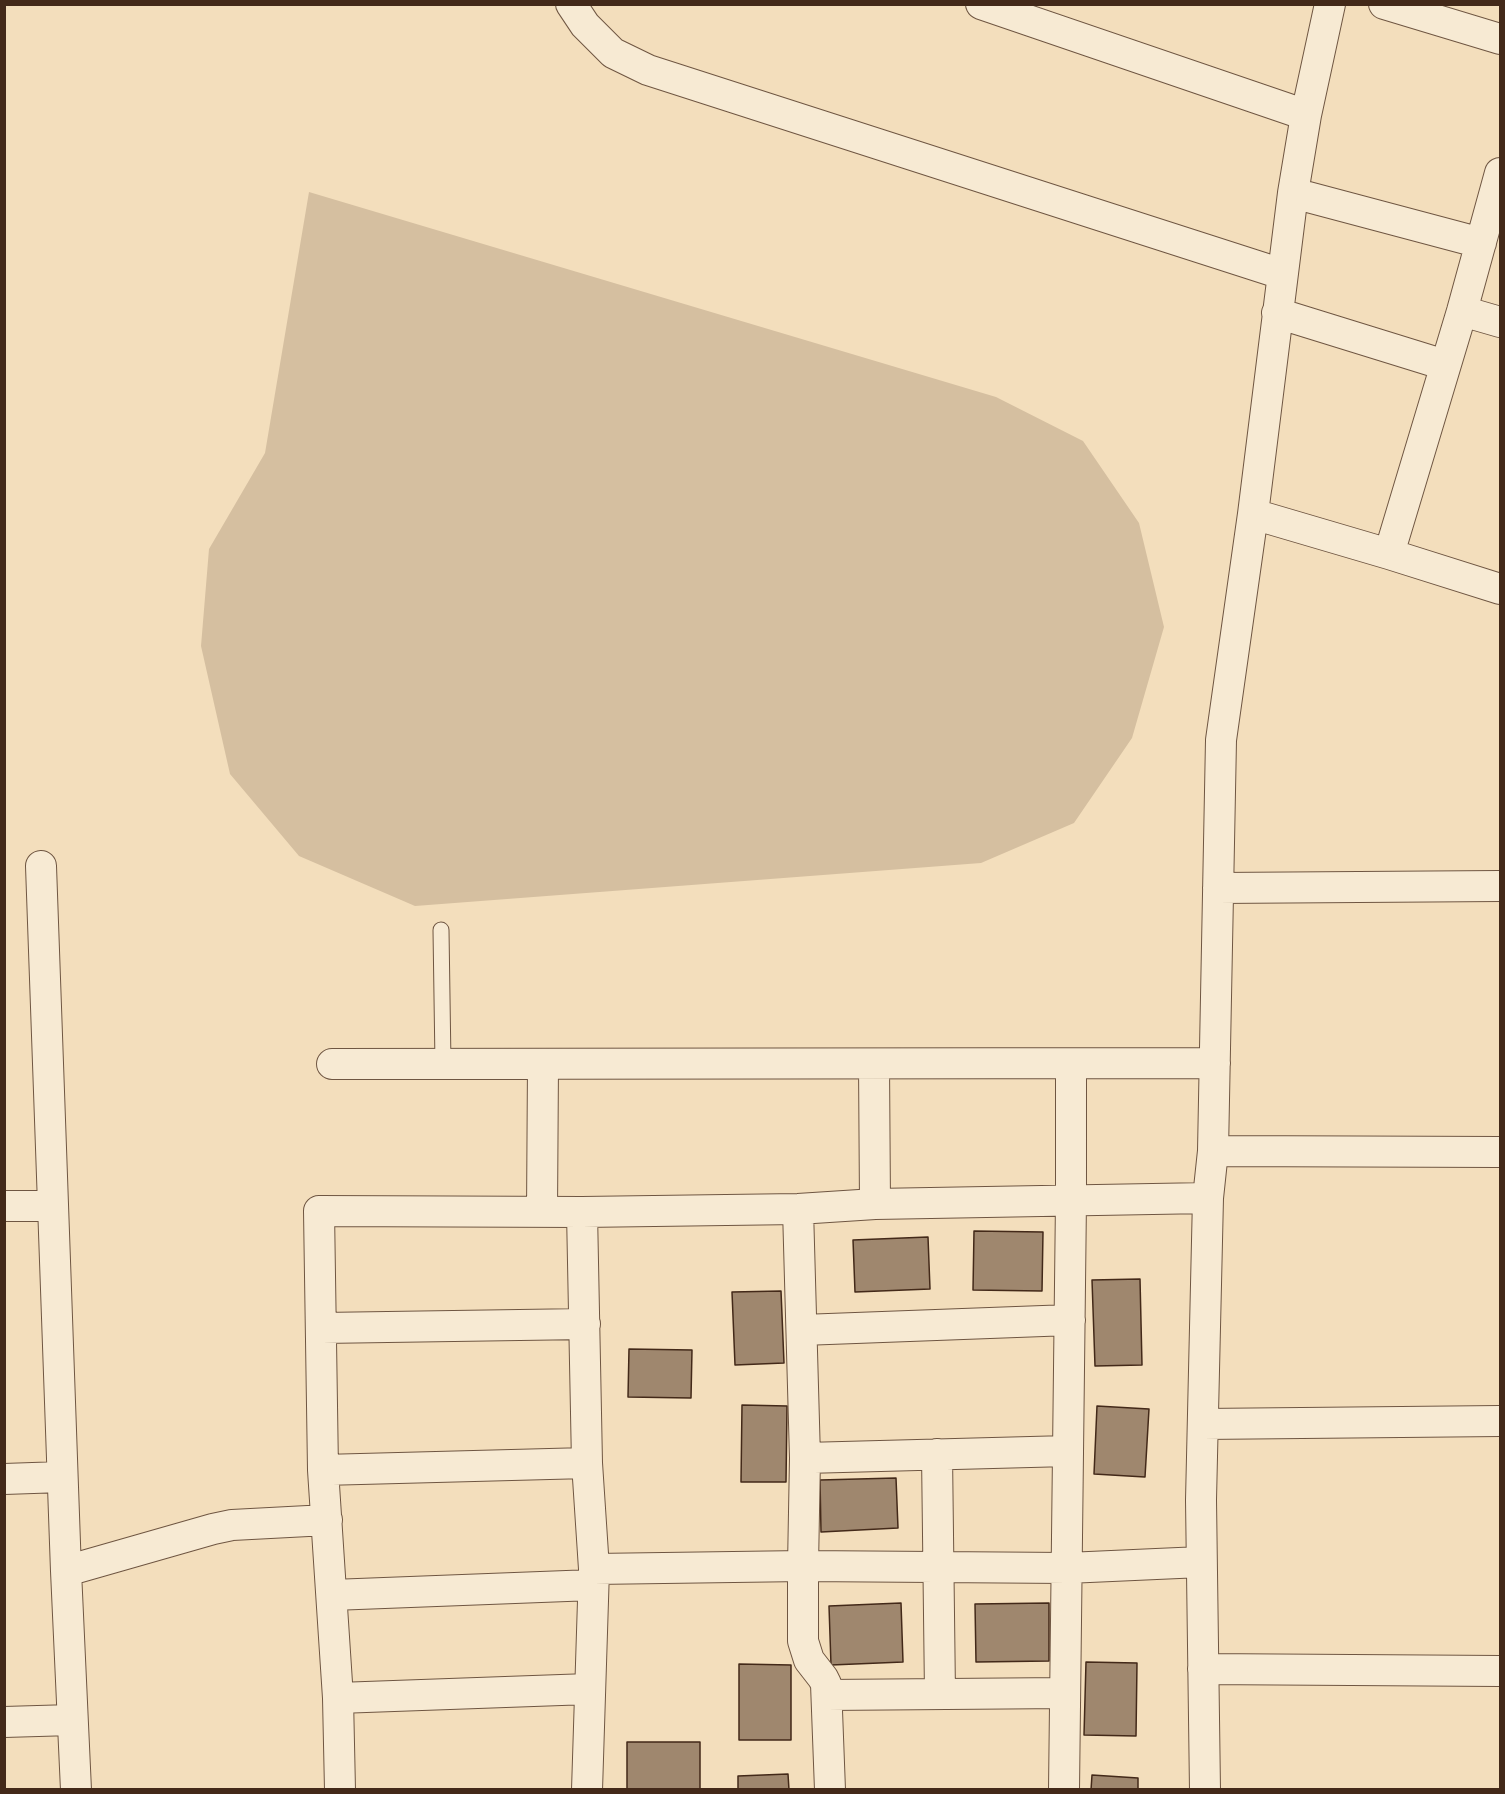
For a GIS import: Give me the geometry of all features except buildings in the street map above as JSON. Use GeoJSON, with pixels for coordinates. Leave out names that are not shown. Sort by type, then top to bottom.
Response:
{"type":"FeatureCollection","features":[{"type":"Feature","properties":{"kind":"street"},"geometry":{"type":"LineString","coordinates":[[571,4],[585,25],[613,53],[648,70],[1282,274]]}},
{"type":"Feature","properties":{"kind":"street"},"geometry":{"type":"LineString","coordinates":[[981,4],[1306,115]]}},
{"type":"Feature","properties":{"kind":"street"},"geometry":{"type":"LineString","coordinates":[[1205,1790],[1201,1500],[1208,1198],[1213,1151],[1221,740],[1253,514],[1293,193],[1306,115],[1330,4]]}},
{"type":"Feature","properties":{"kind":"street"},"geometry":{"type":"LineString","coordinates":[[1384,4],[1500,39]]}},
{"type":"Feature","properties":{"kind":"street"},"geometry":{"type":"LineString","coordinates":[[1389,554],[1462,311],[1500,173]]}},
{"type":"Feature","properties":{"kind":"street"},"geometry":{"type":"LineString","coordinates":[[1293,193],[1481,243]]}},
{"type":"Feature","properties":{"kind":"street"},"geometry":{"type":"LineString","coordinates":[[1462,311],[1500,322]]}},
{"type":"Feature","properties":{"kind":"street"},"geometry":{"type":"LineString","coordinates":[[1277,313],[1446,365]]}},
{"type":"Feature","properties":{"kind":"street"},"geometry":{"type":"LineString","coordinates":[[1253,514],[1500,589]]}},
{"type":"Feature","properties":{"kind":"street"},"geometry":{"type":"LineString","coordinates":[[40,866],[62,1477],[76,1790]]}},
{"type":"Feature","properties":{"kind":"street"},"geometry":{"type":"LineString","coordinates":[[1218,888],[1500,886]]}},
{"type":"Feature","properties":{"kind":"street"},"geometry":{"type":"LineString","coordinates":[[332,1064],[1215,1063]]}},
{"type":"Feature","properties":{"kind":"street"},"geometry":{"type":"LineString","coordinates":[[542,1212],[543,1064]]}},
{"type":"Feature","properties":{"kind":"street"},"geometry":{"type":"LineString","coordinates":[[874,1064],[875,1204]]}},
{"type":"Feature","properties":{"kind":"street"},"geometry":{"type":"LineString","coordinates":[[1064,1790],[1071,1064]]}},
{"type":"Feature","properties":{"kind":"street"},"geometry":{"type":"LineString","coordinates":[[1213,1151],[1500,1152]]}},
{"type":"Feature","properties":{"kind":"street"},"geometry":{"type":"LineString","coordinates":[[340,1790],[338,1698],[323,1470],[319,1211],[582,1212],[798,1209],[875,1204],[1208,1198]]}},
{"type":"Feature","properties":{"kind":"street"},"geometry":{"type":"LineString","coordinates":[[4,1206],[52,1206]]}},
{"type":"Feature","properties":{"kind":"street"},"geometry":{"type":"LineString","coordinates":[[798,1209],[805,1458],[803,1641],[809,1660],[823,1677],[826,1695],[830,1790]]}},
{"type":"Feature","properties":{"kind":"street"},"geometry":{"type":"LineString","coordinates":[[582,1212],[587,1463],[594,1577],[587,1790]]}},
{"type":"Feature","properties":{"kind":"street"},"geometry":{"type":"LineString","coordinates":[[802,1330],[1070,1320]]}},
{"type":"Feature","properties":{"kind":"street"},"geometry":{"type":"LineString","coordinates":[[322,1328],[585,1324]]}},
{"type":"Feature","properties":{"kind":"street"},"geometry":{"type":"LineString","coordinates":[[1203,1424],[1500,1421]]}},
{"type":"Feature","properties":{"kind":"street"},"geometry":{"type":"LineString","coordinates":[[805,1458],[1068,1450]]}},
{"type":"Feature","properties":{"kind":"street"},"geometry":{"type":"LineString","coordinates":[[937,1454],[940,1694]]}},
{"type":"Feature","properties":{"kind":"street"},"geometry":{"type":"LineString","coordinates":[[323,1470],[587,1463]]}},
{"type":"Feature","properties":{"kind":"street"},"geometry":{"type":"LineString","coordinates":[[4,1479],[62,1477]]}},
{"type":"Feature","properties":{"kind":"street"},"geometry":{"type":"LineString","coordinates":[[66,1571],[232,1525],[327,1520]]}},
{"type":"Feature","properties":{"kind":"street"},"geometry":{"type":"LineString","coordinates":[[332,1595],[594,1577],[803,1566],[1067,1568],[1201,1562]]}},
{"type":"Feature","properties":{"kind":"street"},"geometry":{"type":"LineString","coordinates":[[1203,1669],[1500,1671]]}},
{"type":"Feature","properties":{"kind":"street"},"geometry":{"type":"LineString","coordinates":[[338,1698],[589,1689]]}},
{"type":"Feature","properties":{"kind":"street"},"geometry":{"type":"LineString","coordinates":[[826,1695],[1065,1693]]}},
{"type":"Feature","properties":{"kind":"street"},"geometry":{"type":"LineString","coordinates":[[4,1722],[72,1720]]}},
{"type":"Feature","properties":{"kind":"lane"},"geometry":{"type":"LineString","coordinates":[[441,930],[443,1064]]}},
{"type":"Feature","properties":{"kind":"shaded area"},"geometry":{"type":"Polygon","coordinates":[[[309,192],[996,397],[1083,441],[1139,523],[1164,627],[1132,738],[1074,823],[981,863],[415,906],[299,856],[230,774],[201,646],[209,549],[265,453],[309,192]]]}}]}
